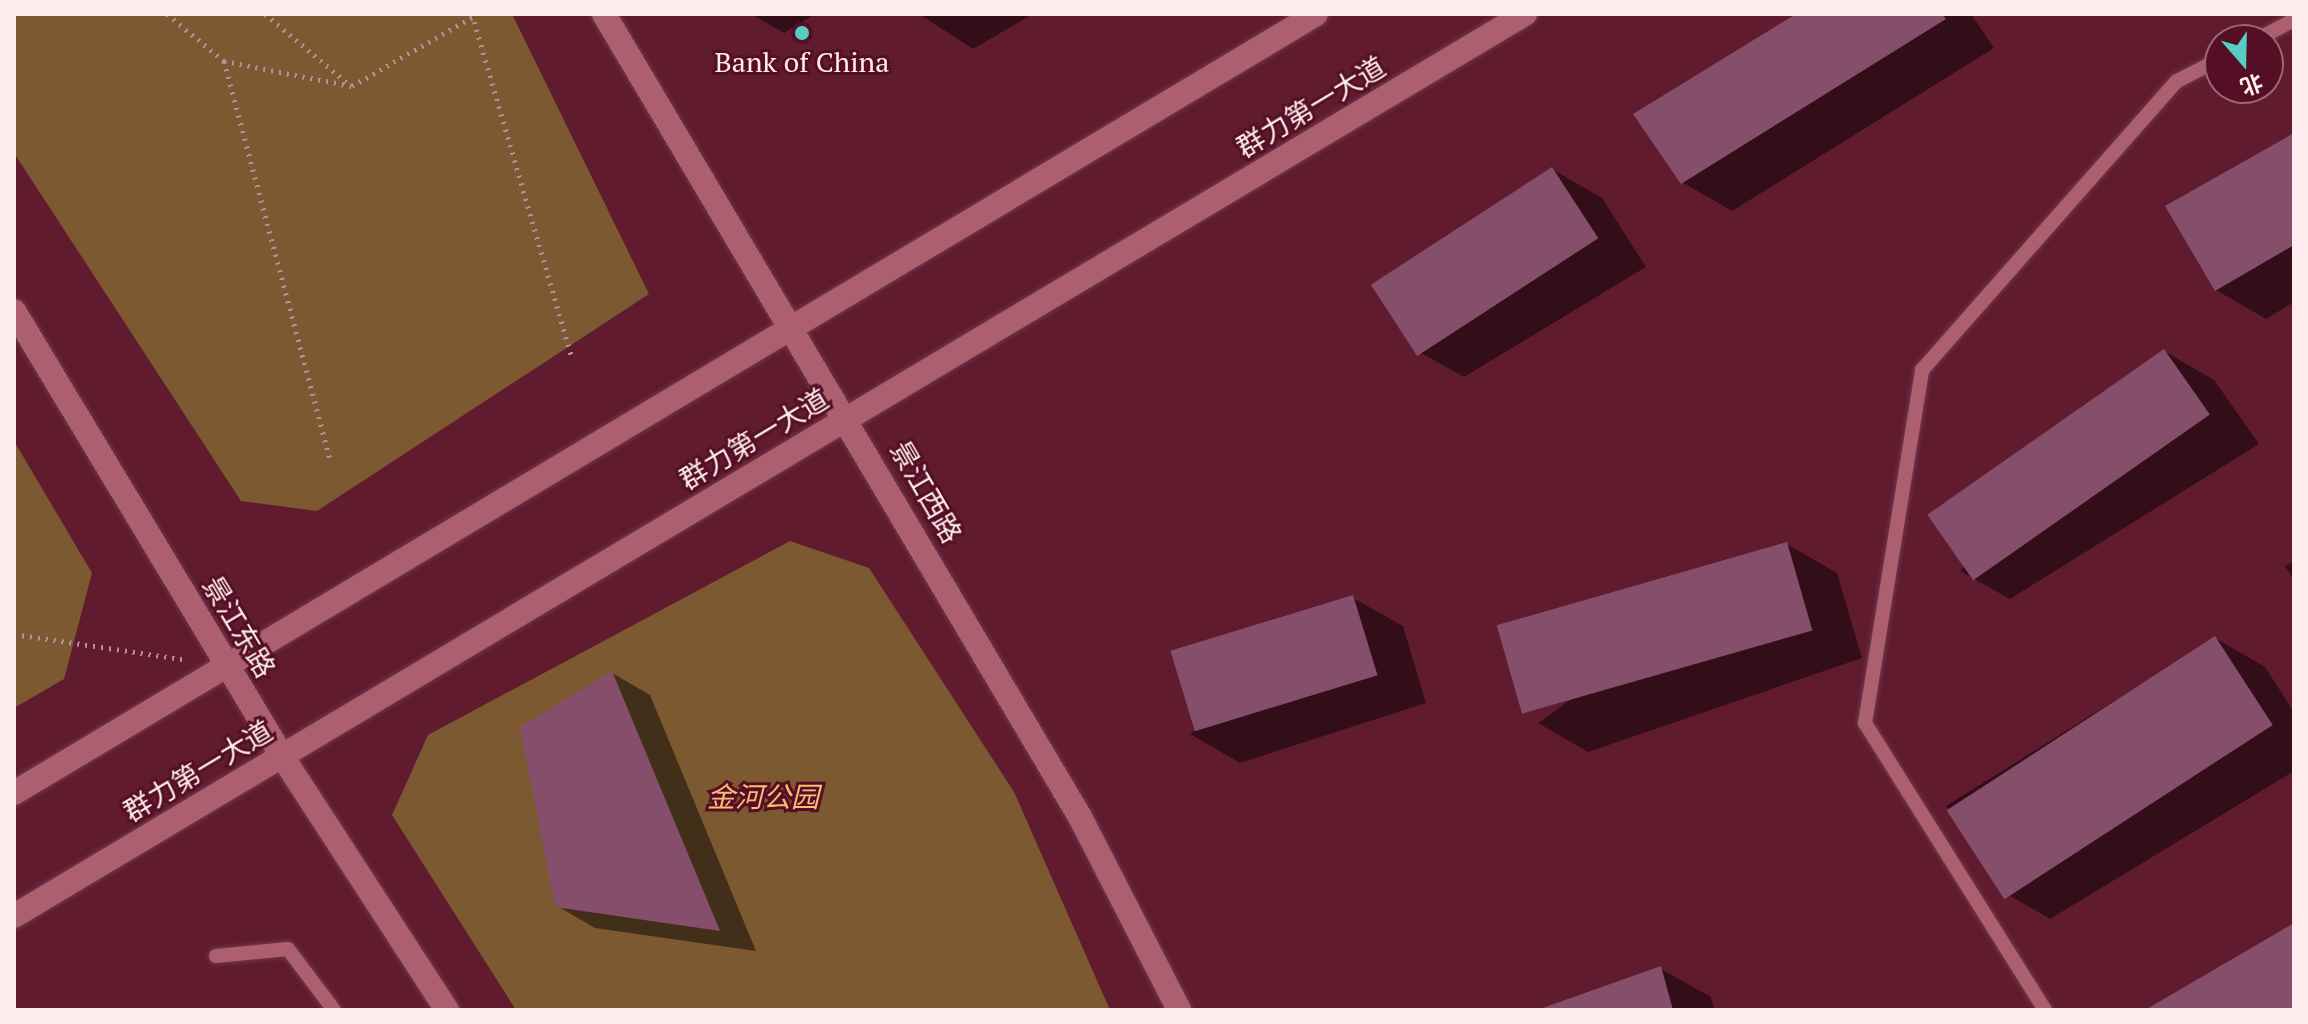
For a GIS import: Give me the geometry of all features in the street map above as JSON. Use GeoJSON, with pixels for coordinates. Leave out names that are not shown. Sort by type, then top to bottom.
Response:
{"type":"FeatureCollection","features":[{"type":"Feature","properties":{"kind":"main road","name":"景江西路"},"geometry":{"type":"LineString","coordinates":[[604,14],[794,326],[1080,817],[1179,1010]]}},
{"type":"Feature","properties":{"kind":"main road"},"geometry":{"type":"LineString","coordinates":[[14,793],[1316,14]]}},
{"type":"Feature","properties":{"kind":"main road","name":"群力第一大道"},"geometry":{"type":"LineString","coordinates":[[14,916],[1525,14]]}},
{"type":"Feature","properties":{"kind":"main road","name":"景江东路"},"geometry":{"type":"LineString","coordinates":[[14,311],[282,756],[447,1010]]}},
{"type":"Feature","properties":{"kind":"lane"},"geometry":{"type":"LineString","coordinates":[[2045,1010],[1865,723],[1922,370],[2177,81],[2204,67]]}},
{"type":"Feature","properties":{"kind":"lane"},"geometry":{"type":"LineString","coordinates":[[216,956],[288,949],[334,1010]]}},
{"type":"Feature","properties":{"kind":"path"},"geometry":{"type":"LineString","coordinates":[[167,14],[224,61],[352,86],[473,15],[572,358]]}},
{"type":"Feature","properties":{"kind":"path"},"geometry":{"type":"LineString","coordinates":[[265,14],[352,86]]}},
{"type":"Feature","properties":{"kind":"path"},"geometry":{"type":"LineString","coordinates":[[224,61],[331,463]]}},
{"type":"Feature","properties":{"kind":"path"},"geometry":{"type":"LineString","coordinates":[[14,634],[226,665]]}},
{"type":"Feature","properties":{"kind":"green space"},"geometry":{"type":"Polygon","coordinates":[[[14,14],[512,14],[649,294],[317,511],[241,501],[14,153],[14,14]]]}},
{"type":"Feature","properties":{"kind":"green space"},"geometry":{"type":"Polygon","coordinates":[[[14,441],[92,573],[64,679],[14,708],[14,441]]]}},
{"type":"Feature","properties":{"kind":"green space","name":"金河公园"},"geometry":{"type":"Polygon","coordinates":[[[790,541],[869,568],[1014,792],[1110,1010],[516,1010],[392,815],[428,735],[790,541]]]}},
{"type":"Feature","properties":{"kind":"building"},"geometry":{"type":"Polygon","coordinates":[[[1796,14],[1942,14],[1946,19],[1681,184],[1633,114],[1796,14]]]}},
{"type":"Feature","properties":{"kind":"building"},"geometry":{"type":"Polygon","coordinates":[[[2294,133],[2294,245],[2215,291],[2165,206],[2294,133]]]}},
{"type":"Feature","properties":{"kind":"building"},"geometry":{"type":"Polygon","coordinates":[[[1552,167],[1598,238],[1417,356],[1371,285],[1552,167]]]}},
{"type":"Feature","properties":{"kind":"building"},"geometry":{"type":"Polygon","coordinates":[[[2164,349],[2210,415],[1973,580],[1927,515],[2164,349]]]}},
{"type":"Feature","properties":{"kind":"building"},"geometry":{"type":"Polygon","coordinates":[[[1787,542],[1812,630],[1522,714],[1497,625],[1787,542]]]}},
{"type":"Feature","properties":{"kind":"building"},"geometry":{"type":"Polygon","coordinates":[[[1353,595],[1378,675],[1195,731],[1170,651],[1353,595]]]}},
{"type":"Feature","properties":{"kind":"building"},"geometry":{"type":"Polygon","coordinates":[[[2215,636],[2273,725],[2004,899],[1947,810],[2215,636]]]}},
{"type":"Feature","properties":{"kind":"building"},"geometry":{"type":"Polygon","coordinates":[[[612,671],[720,931],[555,907],[520,727],[612,671]]]}},
{"type":"Feature","properties":{"kind":"building"},"geometry":{"type":"Polygon","coordinates":[[[2294,923],[2294,1010],[2145,1010],[2294,923]]]}},
{"type":"Feature","properties":{"kind":"building"},"geometry":{"type":"Polygon","coordinates":[[[1661,966],[1673,1010],[1537,1010],[1661,966]]]}},
{"type":"Feature","properties":{"kind":"place","name":"Bank of China"},"geometry":{"type":"Point","coordinates":[802,33]}}]}
